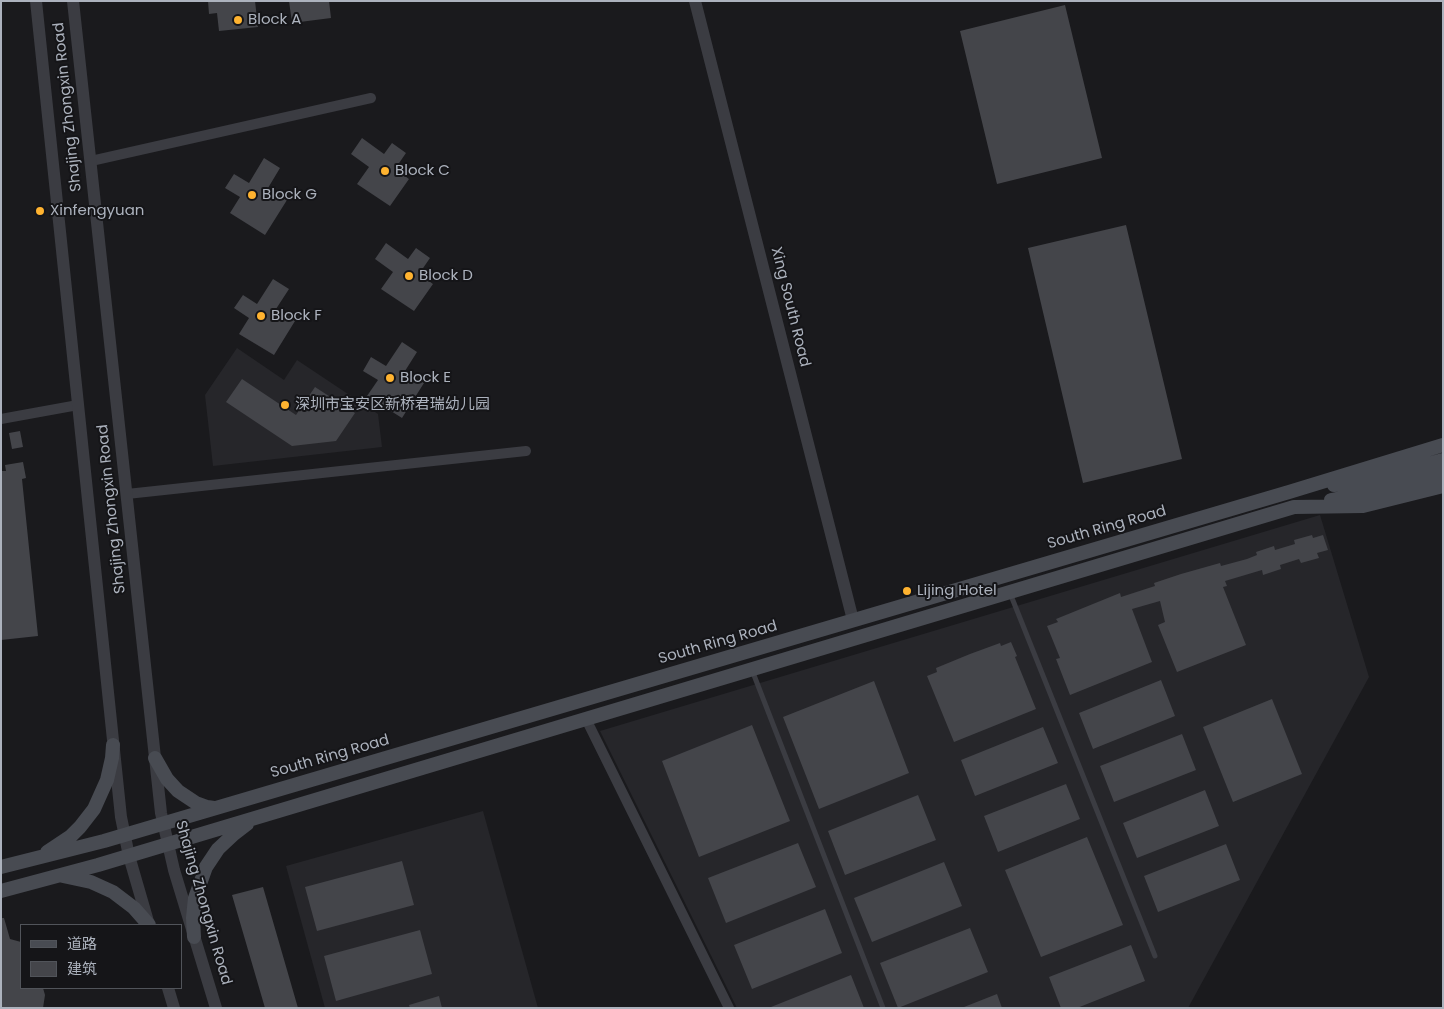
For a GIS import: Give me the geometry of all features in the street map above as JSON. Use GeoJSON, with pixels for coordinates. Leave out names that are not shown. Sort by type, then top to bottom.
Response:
{"type":"FeatureCollection","features":[{"type":"Feature","properties":{"kind":"main road","name":"South Ring Road"},"geometry":{"type":"LineString","coordinates":[[1,867],[124,835],[1443,445]]}},
{"type":"Feature","properties":{"kind":"main road"},"geometry":{"type":"LineString","coordinates":[[1289,492],[1374,479],[1443,460]]}},
{"type":"Feature","properties":{"kind":"main road"},"geometry":{"type":"LineString","coordinates":[[1,890],[129,856],[1294,507],[1362,495],[1443,474]]}},
{"type":"Feature","properties":{"kind":"main road"},"geometry":{"type":"LineString","coordinates":[[1294,507],[1363,506],[1443,486]]}},
{"type":"Feature","properties":{"kind":"main road"},"geometry":{"type":"LineString","coordinates":[[34,859],[71,836],[94,809],[107,780],[113,745]]}},
{"type":"Feature","properties":{"kind":"main road"},"geometry":{"type":"LineString","coordinates":[[155,758],[167,779],[185,797],[202,806],[218,807]]}},
{"type":"Feature","properties":{"kind":"main road"},"geometry":{"type":"LineString","coordinates":[[194,937],[192,918],[195,898],[206,866],[226,841],[243,827],[261,816]]}},
{"type":"Feature","properties":{"kind":"main road"},"geometry":{"type":"LineString","coordinates":[[57,876],[91,882],[112,892],[134,908],[148,924]]}},
{"type":"Feature","properties":{"kind":"street","name":"Shajing Zhongxin Road"},"geometry":{"type":"LineString","coordinates":[[36,1],[113,745],[124,835],[149,924]]}},
{"type":"Feature","properties":{"kind":"street","name":"Shajing Zhongxin Road"},"geometry":{"type":"LineString","coordinates":[[73,1],[163,823],[167,844],[216,1008]]}},
{"type":"Feature","properties":{"kind":"street","name":"Xing South Road"},"geometry":{"type":"LineString","coordinates":[[695,1],[853,620]]}},
{"type":"Feature","properties":{"kind":"street"},"geometry":{"type":"LineString","coordinates":[[91,161],[371,98]]}},
{"type":"Feature","properties":{"kind":"street"},"geometry":{"type":"LineString","coordinates":[[1,419],[78,405]]}},
{"type":"Feature","properties":{"kind":"street"},"geometry":{"type":"LineString","coordinates":[[127,494],[526,451]]}},
{"type":"Feature","properties":{"kind":"street"},"geometry":{"type":"LineString","coordinates":[[586,719],[729,1008]]}},
{"type":"Feature","properties":{"kind":"street"},"geometry":{"type":"LineString","coordinates":[[168,989],[174,1008]]}},
{"type":"Feature","properties":{"kind":"lane"},"geometry":{"type":"LineString","coordinates":[[1010,592],[1155,956]]}},
{"type":"Feature","properties":{"kind":"lane"},"geometry":{"type":"LineString","coordinates":[[752,670],[883,1008]]}},
{"type":"Feature","properties":{"kind":"shaded area","name":"深圳市宝安区新桥君瑞幼儿园"},"geometry":{"type":"Polygon","coordinates":[[[237,348],[284,380],[297,360],[378,414],[382,447],[213,466],[205,395],[237,348]]]}},
{"type":"Feature","properties":{"kind":"shaded area"},"geometry":{"type":"Polygon","coordinates":[[[1320,515],[1369,677],[1188,1008],[737,1008],[600,731],[1320,515]]]}},
{"type":"Feature","properties":{"kind":"shaded area"},"geometry":{"type":"Polygon","coordinates":[[[483,811],[538,1008],[325,1008],[286,866],[483,811]]]}},
{"type":"Feature","properties":{"kind":"building","name":"Block A"},"geometry":{"type":"Polygon","coordinates":[[[208,1],[255,1],[258,27],[219,31],[217,13],[209,14],[208,1]]]}},
{"type":"Feature","properties":{"kind":"building"},"geometry":{"type":"Polygon","coordinates":[[[289,1],[329,1],[331,18],[292,23],[289,1]]]}},
{"type":"Feature","properties":{"kind":"building"},"geometry":{"type":"Polygon","coordinates":[[[1065,5],[1102,158],[997,184],[960,31],[1065,5]]]}},
{"type":"Feature","properties":{"kind":"building","name":"Block C"},"geometry":{"type":"Polygon","coordinates":[[[362,138],[384,154],[392,143],[406,153],[395,169],[409,179],[390,206],[357,184],[369,167],[351,154],[362,138]]]}},
{"type":"Feature","properties":{"kind":"building","name":"Block G"},"geometry":{"type":"Polygon","coordinates":[[[264,158],[280,168],[268,188],[287,200],[265,235],[230,213],[240,197],[225,188],[234,174],[249,183],[264,158]]]}},
{"type":"Feature","properties":{"kind":"building"},"geometry":{"type":"Polygon","coordinates":[[[1126,225],[1182,459],[1083,483],[1028,248],[1126,225]]]}},
{"type":"Feature","properties":{"kind":"building","name":"Block D"},"geometry":{"type":"Polygon","coordinates":[[[386,243],[408,259],[416,248],[430,258],[419,274],[433,284],[414,311],[381,289],[393,272],[375,259],[386,243]]]}},
{"type":"Feature","properties":{"kind":"building","name":"Block F"},"geometry":{"type":"Polygon","coordinates":[[[273,279],[289,289],[276,309],[295,321],[274,355],[239,334],[249,318],[234,308],[243,295],[257,304],[273,279]]]}},
{"type":"Feature","properties":{"kind":"building","name":"Block E"},"geometry":{"type":"Polygon","coordinates":[[[402,342],[417,352],[405,371],[424,383],[402,418],[367,396],[378,380],[363,371],[371,357],[386,366],[402,342]]]}},
{"type":"Feature","properties":{"kind":"building"},"geometry":{"type":"Polygon","coordinates":[[[242,379],[296,415],[315,387],[355,413],[336,441],[292,446],[226,402],[242,379]]]}},
{"type":"Feature","properties":{"kind":"building"},"geometry":{"type":"Polygon","coordinates":[[[20,431],[23,447],[12,449],[9,433],[20,431]]]}},
{"type":"Feature","properties":{"kind":"building"},"geometry":{"type":"Polygon","coordinates":[[[23,462],[26,478],[22,479],[38,636],[1,640],[1,471],[6,471],[5,465],[23,462]]]}},
{"type":"Feature","properties":{"kind":"building"},"geometry":{"type":"Polygon","coordinates":[[[1312,535],[1313,538],[1323,535],[1328,550],[1317,553],[1319,558],[1301,563],[1299,559],[1280,565],[1281,569],[1263,575],[1262,570],[1225,581],[1227,586],[1223,587],[1246,645],[1177,672],[1158,625],[1165,622],[1160,601],[1132,609],[1152,662],[1070,695],[1056,659],[1060,658],[1047,626],[1058,622],[1056,619],[1120,593],[1121,597],[1155,586],[1154,583],[1181,574],[1220,563],[1221,566],[1247,559],[1257,555],[1256,552],[1274,546],[1275,550],[1295,544],[1294,540],[1312,535]]]}},
{"type":"Feature","properties":{"kind":"building"},"geometry":{"type":"Polygon","coordinates":[[[1011,642],[1036,709],[954,742],[927,676],[937,672],[936,668],[970,654],[1000,643],[1001,646],[1011,642]]]}},
{"type":"Feature","properties":{"kind":"building"},"geometry":{"type":"Polygon","coordinates":[[[1161,680],[1175,716],[1093,749],[1079,713],[1161,680]]]}},
{"type":"Feature","properties":{"kind":"building"},"geometry":{"type":"Polygon","coordinates":[[[874,681],[909,773],[819,809],[783,717],[874,681]]]}},
{"type":"Feature","properties":{"kind":"building"},"geometry":{"type":"Polygon","coordinates":[[[1272,699],[1302,774],[1233,802],[1203,727],[1272,699]]]}},
{"type":"Feature","properties":{"kind":"building"},"geometry":{"type":"Polygon","coordinates":[[[752,725],[790,821],[699,857],[662,761],[752,725]]]}},
{"type":"Feature","properties":{"kind":"building"},"geometry":{"type":"Polygon","coordinates":[[[1043,727],[1058,763],[975,796],[961,760],[1043,727]]]}},
{"type":"Feature","properties":{"kind":"building"},"geometry":{"type":"Polygon","coordinates":[[[1182,734],[1196,770],[1114,802],[1100,766],[1182,734]]]}},
{"type":"Feature","properties":{"kind":"building"},"geometry":{"type":"Polygon","coordinates":[[[1066,784],[1080,819],[998,852],[984,816],[1066,784]]]}},
{"type":"Feature","properties":{"kind":"building"},"geometry":{"type":"Polygon","coordinates":[[[1205,790],[1219,826],[1137,858],[1123,823],[1205,790]]]}},
{"type":"Feature","properties":{"kind":"building"},"geometry":{"type":"Polygon","coordinates":[[[918,795],[936,840],[845,875],[828,831],[918,795]]]}},
{"type":"Feature","properties":{"kind":"building"},"geometry":{"type":"Polygon","coordinates":[[[1087,837],[1123,925],[1041,957],[1005,870],[1087,837]]]}},
{"type":"Feature","properties":{"kind":"building"},"geometry":{"type":"Polygon","coordinates":[[[798,843],[816,887],[726,923],[708,878],[798,843]]]}},
{"type":"Feature","properties":{"kind":"building"},"geometry":{"type":"Polygon","coordinates":[[[1226,844],[1240,880],[1158,912],[1144,876],[1226,844]]]}},
{"type":"Feature","properties":{"kind":"building"},"geometry":{"type":"Polygon","coordinates":[[[402,861],[414,905],[317,931],[305,887],[402,861]]]}},
{"type":"Feature","properties":{"kind":"building"},"geometry":{"type":"Polygon","coordinates":[[[944,862],[962,906],[872,942],[854,898],[944,862]]]}},
{"type":"Feature","properties":{"kind":"building"},"geometry":{"type":"Polygon","coordinates":[[[263,887],[298,1008],[265,1008],[232,895],[263,887]]]}},
{"type":"Feature","properties":{"kind":"building"},"geometry":{"type":"Polygon","coordinates":[[[825,909],[842,953],[752,989],[734,945],[825,909]]]}},
{"type":"Feature","properties":{"kind":"building"},"geometry":{"type":"Polygon","coordinates":[[[1,918],[4,918],[10,939],[20,942],[20,989],[43,989],[45,995],[43,1008],[1,1008],[1,918]]]}},
{"type":"Feature","properties":{"kind":"building"},"geometry":{"type":"Polygon","coordinates":[[[970,928],[988,972],[898,1008],[880,963],[970,928]]]}},
{"type":"Feature","properties":{"kind":"building"},"geometry":{"type":"Polygon","coordinates":[[[420,930],[432,974],[336,1001],[324,956],[420,930]]]}},
{"type":"Feature","properties":{"kind":"building"},"geometry":{"type":"Polygon","coordinates":[[[1131,945],[1145,981],[1077,1008],[1061,1008],[1049,977],[1131,945]]]}},
{"type":"Feature","properties":{"kind":"building"},"geometry":{"type":"Polygon","coordinates":[[[851,975],[864,1008],[771,1008],[771,1007],[851,975]]]}},
{"type":"Feature","properties":{"kind":"building"},"geometry":{"type":"Polygon","coordinates":[[[997,994],[1002,1008],[964,1007],[997,994]]]}},
{"type":"Feature","properties":{"kind":"building"},"geometry":{"type":"Polygon","coordinates":[[[439,996],[442,1008],[410,1008],[409,1005],[439,996]]]}},
{"type":"Feature","properties":{"kind":"place","name":"Block A"},"geometry":{"type":"Point","coordinates":[238,20]}},
{"type":"Feature","properties":{"kind":"place","name":"Block C"},"geometry":{"type":"Point","coordinates":[385,171]}},
{"type":"Feature","properties":{"kind":"place","name":"Block G"},"geometry":{"type":"Point","coordinates":[252,195]}},
{"type":"Feature","properties":{"kind":"place","name":"Xinfengyuan"},"geometry":{"type":"Point","coordinates":[40,211]}},
{"type":"Feature","properties":{"kind":"place","name":"Block D"},"geometry":{"type":"Point","coordinates":[409,276]}},
{"type":"Feature","properties":{"kind":"place","name":"Block F"},"geometry":{"type":"Point","coordinates":[261,316]}},
{"type":"Feature","properties":{"kind":"place","name":"Block E"},"geometry":{"type":"Point","coordinates":[390,378]}},
{"type":"Feature","properties":{"kind":"place","name":"深圳市宝安区新桥君瑞幼儿园"},"geometry":{"type":"Point","coordinates":[285,405]}},
{"type":"Feature","properties":{"kind":"place","name":"Lijing Hotel"},"geometry":{"type":"Point","coordinates":[907,591]}}]}
